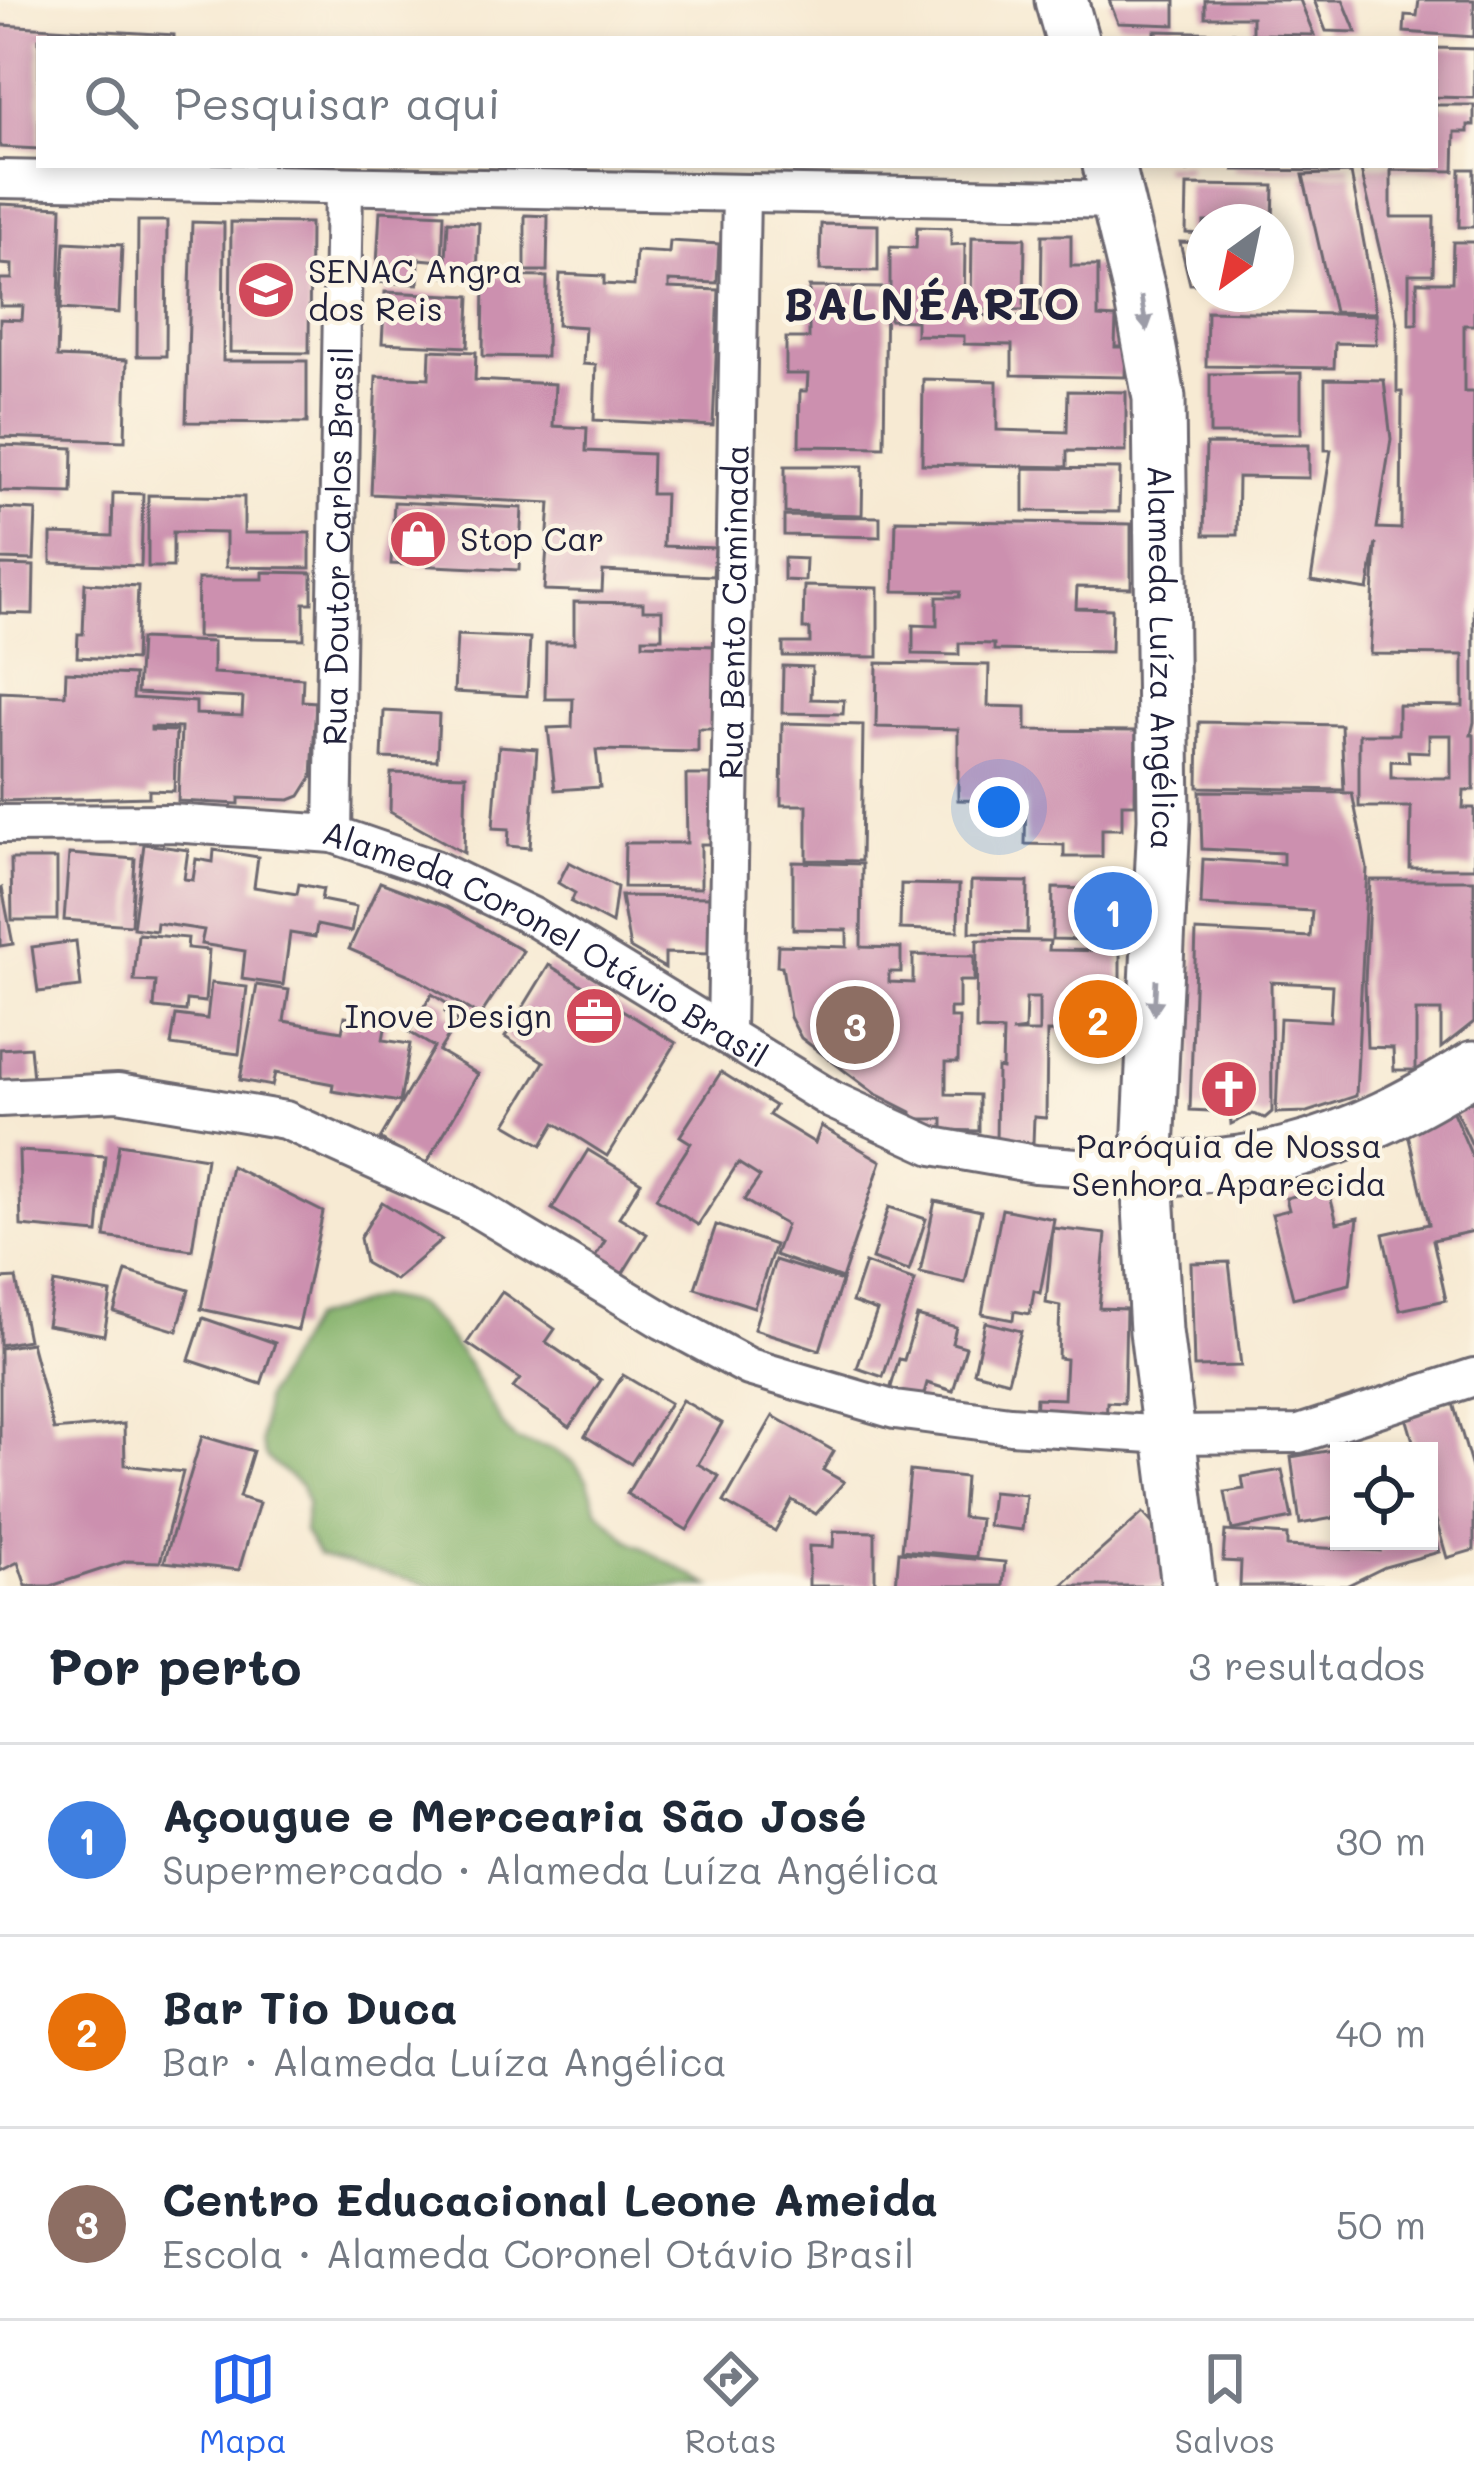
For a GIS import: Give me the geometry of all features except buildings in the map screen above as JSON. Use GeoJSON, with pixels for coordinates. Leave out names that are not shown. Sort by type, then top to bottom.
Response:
{"type":"FeatureCollection","features":[{"type":"Feature","properties":{"kind":"street"},"geometry":{"type":"LineString","coordinates":[[1061,0],[1071,36]]}},
{"type":"Feature","properties":{"kind":"street"},"geometry":{"type":"LineString","coordinates":[[0,179],[741,194],[1114,183]]}},
{"type":"Feature","properties":{"kind":"street","name":"Alameda Luíza Angélica"},"geometry":{"type":"LineString","coordinates":[[1114,183],[1159,398],[1164,819],[1147,1172],[1156,1331],[1188,1586]]}},
{"type":"Feature","properties":{"kind":"street","name":"Rua Doutor Carlos Brasil"},"geometry":{"type":"LineString","coordinates":[[333,834],[344,188]]}},
{"type":"Feature","properties":{"kind":"street","name":"Rua Bento Caminada"},"geometry":{"type":"LineString","coordinates":[[725,1032],[741,194]]}},
{"type":"Feature","properties":{"kind":"street","name":"Alameda Coronel Otávio Brasil"},"geometry":{"type":"LineString","coordinates":[[0,824],[171,824],[333,834],[432,868],[532,917],[832,1100],[933,1146],[1035,1164],[1147,1172],[1284,1154],[1360,1130],[1420,1101],[1474,1067]]}},
{"type":"Feature","properties":{"kind":"street"},"geometry":{"type":"LineString","coordinates":[[0,1098],[118,1092],[285,1120],[466,1202],[664,1322],[749,1367],[896,1410],[1010,1425],[1168,1436],[1299,1434],[1474,1376]]}},
{"type":"Feature","properties":{"kind":"green space"},"geometry":{"type":"Polygon","coordinates":[[[379,1297],[415,1304],[437,1323],[469,1365],[504,1427],[516,1440],[553,1450],[574,1463],[587,1480],[597,1509],[627,1539],[711,1586],[433,1586],[319,1556],[304,1532],[307,1502],[301,1486],[266,1457],[261,1443],[265,1398],[310,1319],[379,1297]]]}},
{"type":"Feature","properties":{"kind":"place","name":"SENAC Angra dos Reis"},"geometry":{"type":"Point","coordinates":[266,290]}},
{"type":"Feature","properties":{"kind":"place","name":"Stop Car"},"geometry":{"type":"Point","coordinates":[418,539]}},
{"type":"Feature","properties":{"kind":"place","name":"Açougue e Mercearia São José"},"geometry":{"type":"Point","coordinates":[1113,911]}},
{"type":"Feature","properties":{"kind":"place","name":"Inove Design"},"geometry":{"type":"Point","coordinates":[594,1016]}},
{"type":"Feature","properties":{"kind":"place","name":"Bar Tio Duca"},"geometry":{"type":"Point","coordinates":[1098,1019]}},
{"type":"Feature","properties":{"kind":"place","name":"Centro Educacional Leone Ameida"},"geometry":{"type":"Point","coordinates":[855,1025]}},
{"type":"Feature","properties":{"kind":"place","name":"Paróquia de Nossa Senhora Aparecida"},"geometry":{"type":"Point","coordinates":[1229,1089]}},
{"type":"Feature","properties":{"kind":"district","name":"BALNÉARIO"},"geometry":{"type":"Point","coordinates":[933,304]}}]}
